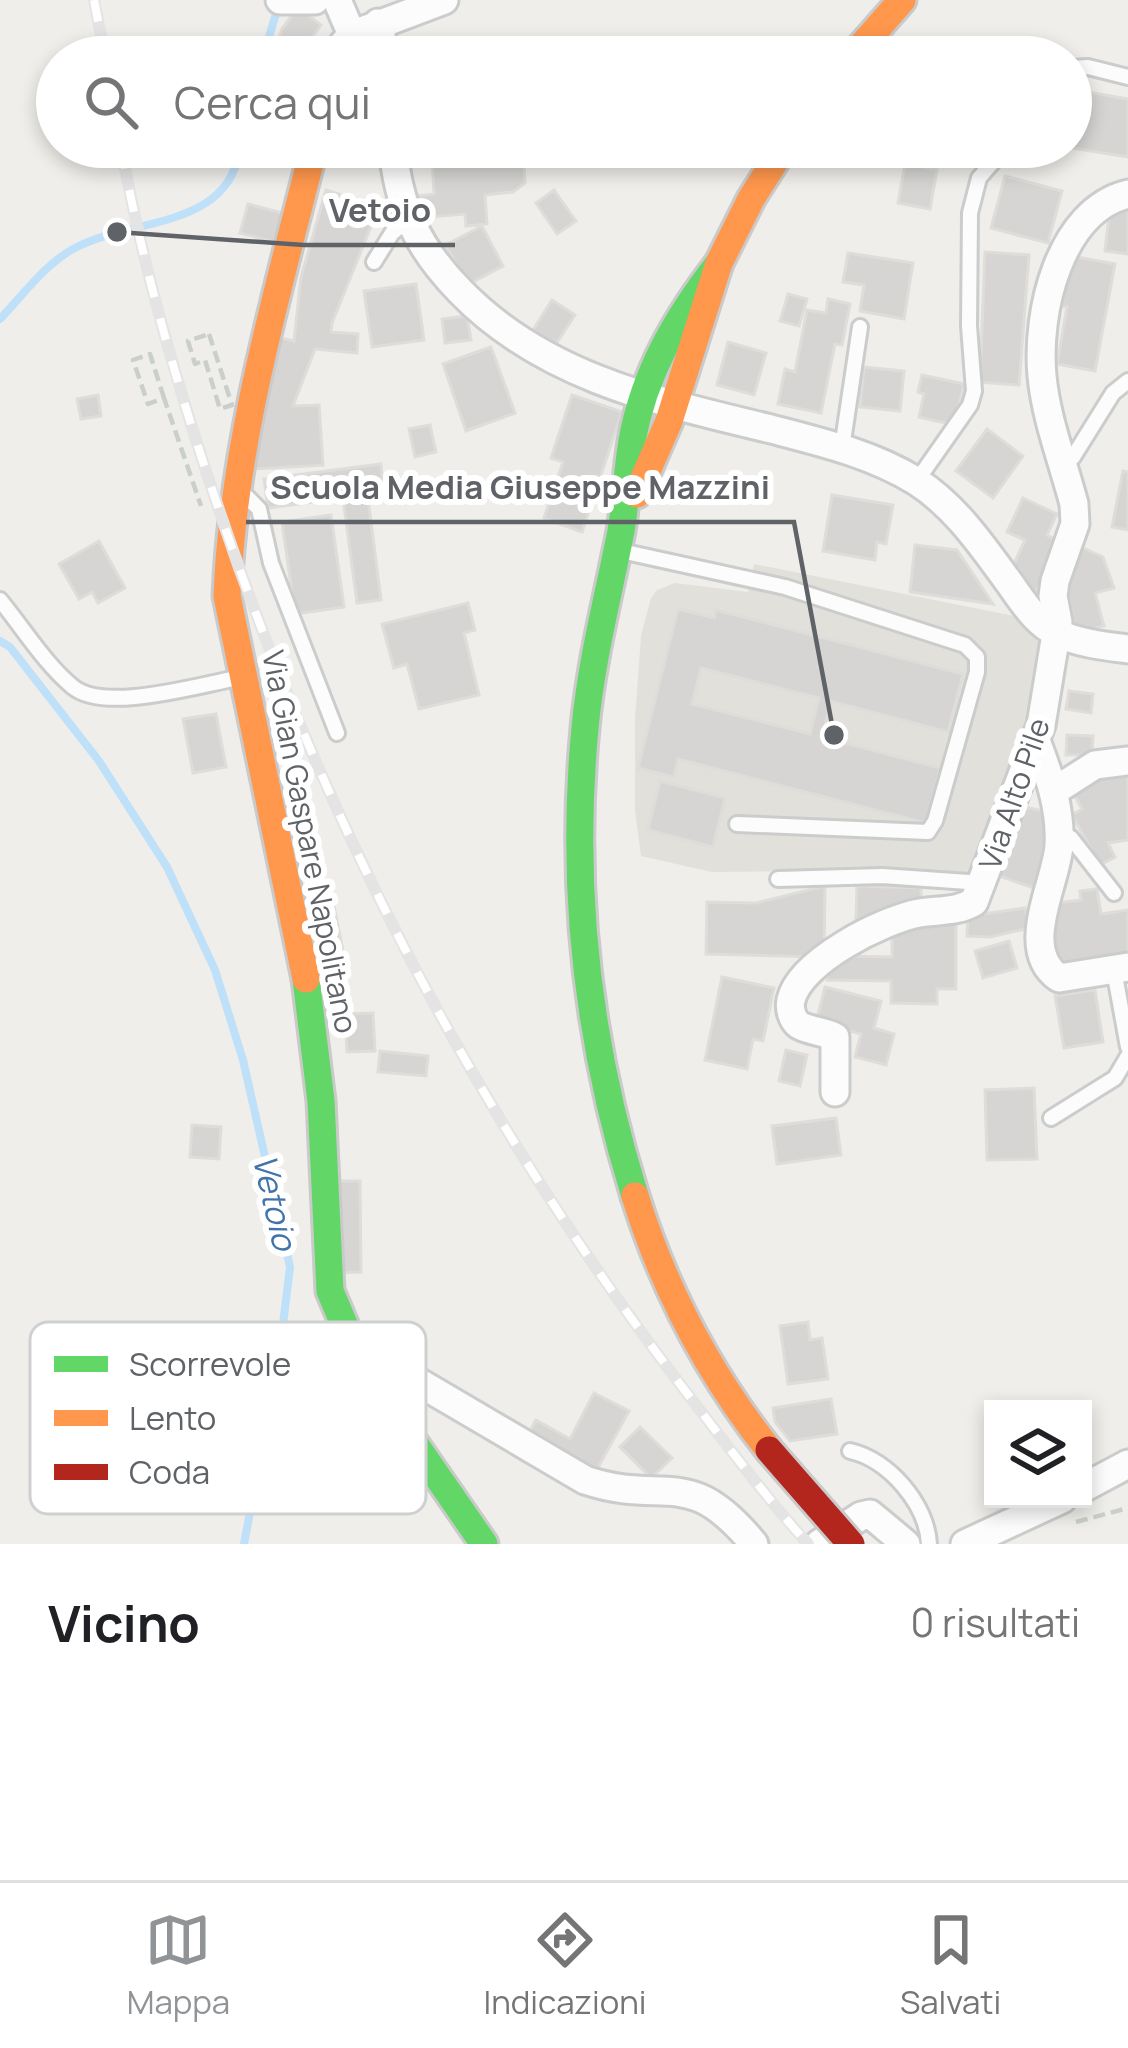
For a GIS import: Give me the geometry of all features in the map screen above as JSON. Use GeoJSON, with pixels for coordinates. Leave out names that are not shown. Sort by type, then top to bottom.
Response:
{"type":"FeatureCollection","features":[{"type":"Feature","properties":{"kind":"street"},"geometry":{"type":"LineString","coordinates":[[280,0],[315,0]]}},
{"type":"Feature","properties":{"kind":"street"},"geometry":{"type":"LineString","coordinates":[[337,0],[343,36]]}},
{"type":"Feature","properties":{"kind":"street"},"geometry":{"type":"LineString","coordinates":[[358,36],[387,14],[444,0]]}},
{"type":"Feature","properties":{"kind":"street"},"geometry":{"type":"LineString","coordinates":[[870,36],[902,0]]}},
{"type":"Feature","properties":{"kind":"street","name":"Via Gian Gaspare Napolitano"},"geometry":{"type":"LineString","coordinates":[[309,168],[267,328],[229,541],[227,596],[311,1004],[330,1291],[340,1322]]}},
{"type":"Feature","properties":{"kind":"street"},"geometry":{"type":"LineString","coordinates":[[397,168],[407,220],[423,248],[449,280],[519,341],[574,372],[641,395],[842,448],[916,482],[966,524],[1029,610],[1057,633],[1128,649]]}},
{"type":"Feature","properties":{"kind":"street"},"geometry":{"type":"LineString","coordinates":[[771,168],[718,262],[668,332],[641,395],[595,659],[581,778],[580,884],[590,998],[620,1138],[659,1262],[715,1375],[769,1450],[851,1544]]}},
{"type":"Feature","properties":{"kind":"street","name":"Via Alto Pile"},"geometry":{"type":"LineString","coordinates":[[835,1092],[835,1037],[800,1025],[791,1012],[791,998],[802,978],[870,930],[974,902],[1036,743],[1057,633],[1055,581],[1075,524],[1042,376],[1042,337],[1067,243],[1088,214],[1128,194]]}},
{"type":"Feature","properties":{"kind":"street"},"geometry":{"type":"LineString","coordinates":[[619,538],[675,404],[718,262]]}},
{"type":"Feature","properties":{"kind":"street"},"geometry":{"type":"LineString","coordinates":[[1036,743],[1053,792],[1059,831],[1055,870],[1040,916],[1044,955],[1054,976],[1121,969]]}},
{"type":"Feature","properties":{"kind":"street"},"geometry":{"type":"LineString","coordinates":[[1053,792],[1095,765],[1128,761]]}},
{"type":"Feature","properties":{"kind":"street"},"geometry":{"type":"LineString","coordinates":[[426,1387],[584,1480],[613,1488],[678,1491],[706,1498],[754,1544]]}},
{"type":"Feature","properties":{"kind":"street","name":"Via Gian Gaspare Napolitano"},"geometry":{"type":"LineString","coordinates":[[426,1460],[484,1544]]}},
{"type":"Feature","properties":{"kind":"street"},"geometry":{"type":"LineString","coordinates":[[1092,1483],[1128,1464]]}},
{"type":"Feature","properties":{"kind":"street"},"geometry":{"type":"LineString","coordinates":[[965,1544],[1043,1508]]}},
{"type":"Feature","properties":{"kind":"street"},"geometry":{"type":"LineString","coordinates":[[819,1544],[870,1514],[906,1544]]}},
{"type":"Feature","properties":{"kind":"lane"},"geometry":{"type":"LineString","coordinates":[[1092,68],[1128,77]]}},
{"type":"Feature","properties":{"kind":"lane"},"geometry":{"type":"LineString","coordinates":[[916,482],[964,418],[974,392],[970,213],[979,178],[988,168]]}},
{"type":"Feature","properties":{"kind":"lane"},"geometry":{"type":"LineString","coordinates":[[374,262],[392,233],[407,220]]}},
{"type":"Feature","properties":{"kind":"lane"},"geometry":{"type":"LineString","coordinates":[[842,448],[860,327]]}},
{"type":"Feature","properties":{"kind":"lane"},"geometry":{"type":"LineString","coordinates":[[1063,465],[1073,457],[1113,393],[1128,381]]}},
{"type":"Feature","properties":{"kind":"lane"},"geometry":{"type":"LineString","coordinates":[[239,492],[259,509],[277,581],[337,733]]}},
{"type":"Feature","properties":{"kind":"lane"},"geometry":{"type":"LineString","coordinates":[[619,538],[965,645],[977,657],[977,672],[928,832],[736,824]]}},
{"type":"Feature","properties":{"kind":"lane"},"geometry":{"type":"LineString","coordinates":[[0,600],[65,679],[85,694],[118,698],[243,677]]}},
{"type":"Feature","properties":{"kind":"lane"},"geometry":{"type":"LineString","coordinates":[[1059,831],[1071,838],[1114,893]]}},
{"type":"Feature","properties":{"kind":"lane"},"geometry":{"type":"LineString","coordinates":[[778,879],[882,876],[983,884]]}},
{"type":"Feature","properties":{"kind":"lane"},"geometry":{"type":"LineString","coordinates":[[1051,1118],[1115,1078],[1128,1052],[1121,969]]}},
{"type":"Feature","properties":{"kind":"lane"},"geometry":{"type":"LineString","coordinates":[[850,1450],[873,1458],[904,1488],[921,1515],[928,1544]]}},
{"type":"Feature","properties":{"kind":"path"},"geometry":{"type":"LineString","coordinates":[[209,334],[232,405],[220,409],[205,360],[195,364],[188,341],[209,334]]}},
{"type":"Feature","properties":{"kind":"path"},"geometry":{"type":"LineString","coordinates":[[164,398],[148,404],[134,360],[150,354],[204,515]]}},
{"type":"Feature","properties":{"kind":"shaded area"},"geometry":{"type":"Polygon","coordinates":[[[754,564],[1019,617],[1046,652],[1044,675],[978,872],[962,877],[880,870],[712,872],[641,856],[635,810],[635,719],[641,636],[651,598],[657,590],[675,583],[748,592],[754,564]]]}},
{"type":"Feature","properties":{"kind":"building"},"geometry":{"type":"Polygon","coordinates":[[[298,7],[321,25],[313,36],[280,36],[298,7]]]}},
{"type":"Feature","properties":{"kind":"building"},"geometry":{"type":"Polygon","coordinates":[[[1092,93],[1128,99],[1128,157],[1092,151],[1092,93]]]}},
{"type":"Feature","properties":{"kind":"building"},"geometry":{"type":"Polygon","coordinates":[[[433,168],[524,168],[525,183],[513,192],[485,195],[487,224],[466,226],[465,214],[419,218],[417,196],[434,194],[433,168]]]}},
{"type":"Feature","properties":{"kind":"building"},"geometry":{"type":"Polygon","coordinates":[[[904,168],[937,170],[930,209],[898,203],[904,168]]]}},
{"type":"Feature","properties":{"kind":"building"},"geometry":{"type":"Polygon","coordinates":[[[1005,176],[1062,191],[1048,243],[991,228],[1005,176]]]}},
{"type":"Feature","properties":{"kind":"building"},"geometry":{"type":"Polygon","coordinates":[[[326,190],[365,202],[361,221],[372,224],[332,323],[331,332],[358,334],[357,353],[315,349],[293,406],[319,405],[323,465],[252,469],[276,337],[294,341],[301,277],[326,190]]]}},
{"type":"Feature","properties":{"kind":"building"},"geometry":{"type":"Polygon","coordinates":[[[554,190],[576,221],[557,234],[536,203],[554,190]]]}},
{"type":"Feature","properties":{"kind":"building"},"geometry":{"type":"Polygon","coordinates":[[[248,204],[282,213],[274,242],[240,233],[248,204]]]}},
{"type":"Feature","properties":{"kind":"building"},"geometry":{"type":"Polygon","coordinates":[[[1110,207],[1128,209],[1128,254],[1105,251],[1110,207]]]}},
{"type":"Feature","properties":{"kind":"building"},"geometry":{"type":"Polygon","coordinates":[[[482,226],[503,266],[467,285],[446,245],[482,226]]]}},
{"type":"Feature","properties":{"kind":"building"},"geometry":{"type":"Polygon","coordinates":[[[985,252],[1029,255],[1019,385],[980,382],[985,252]]]}},
{"type":"Feature","properties":{"kind":"building"},"geometry":{"type":"Polygon","coordinates":[[[848,253],[913,263],[904,319],[860,311],[864,285],[843,282],[848,253]]]}},
{"type":"Feature","properties":{"kind":"building"},"geometry":{"type":"Polygon","coordinates":[[[1071,256],[1115,264],[1095,371],[1057,364],[1071,256]]]}},
{"type":"Feature","properties":{"kind":"building"},"geometry":{"type":"Polygon","coordinates":[[[416,284],[424,340],[372,347],[364,291],[416,284]]]}},
{"type":"Feature","properties":{"kind":"building"},"geometry":{"type":"Polygon","coordinates":[[[788,294],[807,299],[799,326],[780,321],[788,294]]]}},
{"type":"Feature","properties":{"kind":"building"},"geometry":{"type":"Polygon","coordinates":[[[828,299],[850,304],[842,345],[835,344],[821,413],[778,404],[785,369],[795,372],[807,310],[826,313],[828,299]]]}},
{"type":"Feature","properties":{"kind":"building"},"geometry":{"type":"Polygon","coordinates":[[[552,300],[575,315],[556,344],[533,330],[552,300]]]}},
{"type":"Feature","properties":{"kind":"building"},"geometry":{"type":"Polygon","coordinates":[[[467,316],[471,340],[445,343],[442,319],[467,316]]]}},
{"type":"Feature","properties":{"kind":"building"},"geometry":{"type":"Polygon","coordinates":[[[728,342],[766,353],[754,395],[717,385],[728,342]]]}},
{"type":"Feature","properties":{"kind":"building"},"geometry":{"type":"Polygon","coordinates":[[[491,347],[515,413],[466,431],[443,364],[491,347]]]}},
{"type":"Feature","properties":{"kind":"building"},"geometry":{"type":"Polygon","coordinates":[[[864,367],[904,371],[900,411],[860,407],[864,367]]]}},
{"type":"Feature","properties":{"kind":"building"},"geometry":{"type":"Polygon","coordinates":[[[922,375],[964,384],[954,425],[919,417],[922,375]]]}},
{"type":"Feature","properties":{"kind":"building"},"geometry":{"type":"Polygon","coordinates":[[[98,395],[101,416],[81,419],[77,399],[98,395]]]}},
{"type":"Feature","properties":{"kind":"building"},"geometry":{"type":"Polygon","coordinates":[[[572,395],[622,412],[582,532],[544,518],[563,462],[551,458],[572,395]]]}},
{"type":"Feature","properties":{"kind":"building"},"geometry":{"type":"Polygon","coordinates":[[[430,425],[436,452],[415,457],[409,429],[430,425]]]}},
{"type":"Feature","properties":{"kind":"building"},"geometry":{"type":"Polygon","coordinates":[[[987,429],[1023,456],[993,498],[956,471],[987,429]]]}},
{"type":"Feature","properties":{"kind":"building"},"geometry":{"type":"Polygon","coordinates":[[[381,464],[383,489],[367,491],[381,600],[357,603],[343,498],[268,508],[264,479],[381,464]]]}},
{"type":"Feature","properties":{"kind":"building"},"geometry":{"type":"Polygon","coordinates":[[[1123,471],[1128,472],[1128,530],[1112,527],[1123,471]]]}},
{"type":"Feature","properties":{"kind":"building"},"geometry":{"type":"Polygon","coordinates":[[[832,495],[893,505],[886,544],[877,542],[875,560],[823,551],[832,495]]]}},
{"type":"Feature","properties":{"kind":"building"},"geometry":{"type":"Polygon","coordinates":[[[1023,498],[1057,514],[1047,535],[1060,542],[1034,596],[1012,568],[1025,540],[1007,532],[1023,498]]]}},
{"type":"Feature","properties":{"kind":"building"},"geometry":{"type":"Polygon","coordinates":[[[331,515],[344,607],[295,614],[282,522],[331,515]]]}},
{"type":"Feature","properties":{"kind":"building"},"geometry":{"type":"Polygon","coordinates":[[[99,541],[125,588],[98,603],[92,592],[79,599],[59,564],[99,541]]]}},
{"type":"Feature","properties":{"kind":"building"},"geometry":{"type":"Polygon","coordinates":[[[915,545],[957,550],[993,604],[910,592],[915,545]]]}},
{"type":"Feature","properties":{"kind":"building"},"geometry":{"type":"Polygon","coordinates":[[[1081,547],[1103,557],[1114,588],[1095,593],[1104,626],[1076,633],[1066,583],[1081,547]]]}},
{"type":"Feature","properties":{"kind":"building"},"geometry":{"type":"Polygon","coordinates":[[[468,603],[475,630],[464,633],[479,695],[419,709],[407,664],[394,668],[382,624],[468,603]]]}},
{"type":"Feature","properties":{"kind":"building"},"geometry":{"type":"Polygon","coordinates":[[[678,609],[714,618],[716,610],[963,674],[948,732],[831,701],[822,737],[940,768],[926,823],[678,759],[674,777],[638,768],[678,609]],[[701,668],[692,704],[810,734],[819,698],[701,668]]]}},
{"type":"Feature","properties":{"kind":"building"},"geometry":{"type":"Polygon","coordinates":[[[1069,691],[1093,694],[1091,713],[1066,709],[1069,691]]]}},
{"type":"Feature","properties":{"kind":"building"},"geometry":{"type":"Polygon","coordinates":[[[216,714],[226,767],[193,773],[183,719],[216,714]]]}},
{"type":"Feature","properties":{"kind":"building"},"geometry":{"type":"Polygon","coordinates":[[[1067,735],[1093,736],[1092,755],[1066,755],[1067,735]]]}},
{"type":"Feature","properties":{"kind":"building"},"geometry":{"type":"Polygon","coordinates":[[[1128,772],[1128,840],[1108,843],[1115,857],[1100,865],[1072,815],[1082,809],[1072,791],[1103,774],[1128,772]]]}},
{"type":"Feature","properties":{"kind":"building"},"geometry":{"type":"Polygon","coordinates":[[[660,781],[725,798],[713,847],[648,830],[660,781]]]}},
{"type":"Feature","properties":{"kind":"building"},"geometry":{"type":"Polygon","coordinates":[[[1020,806],[1043,811],[1046,833],[1037,889],[999,876],[1020,806]]]}},
{"type":"Feature","properties":{"kind":"building"},"geometry":{"type":"Polygon","coordinates":[[[330,886],[343,951],[324,954],[312,889],[330,886]]]}},
{"type":"Feature","properties":{"kind":"building"},"geometry":{"type":"Polygon","coordinates":[[[825,886],[824,957],[706,954],[707,902],[756,903],[825,886]]]}},
{"type":"Feature","properties":{"kind":"building"},"geometry":{"type":"Polygon","coordinates":[[[857,886],[921,888],[921,903],[901,902],[901,912],[877,920],[856,919],[857,886]]]}},
{"type":"Feature","properties":{"kind":"building"},"geometry":{"type":"Polygon","coordinates":[[[1097,889],[1101,914],[1128,910],[1128,959],[1057,969],[1048,904],[1081,900],[1080,891],[1097,889]]]}},
{"type":"Feature","properties":{"kind":"building"},"geometry":{"type":"Polygon","coordinates":[[[1025,908],[1029,928],[990,937],[967,936],[968,916],[1025,908]]]}},
{"type":"Feature","properties":{"kind":"building"},"geometry":{"type":"Polygon","coordinates":[[[956,916],[956,989],[937,989],[937,1004],[891,1003],[891,981],[827,980],[827,968],[842,956],[892,957],[892,929],[956,916]]]}},
{"type":"Feature","properties":{"kind":"building"},"geometry":{"type":"Polygon","coordinates":[[[1009,941],[1017,968],[983,978],[975,951],[1009,941]]]}},
{"type":"Feature","properties":{"kind":"building"},"geometry":{"type":"Polygon","coordinates":[[[722,977],[774,988],[763,1041],[753,1039],[747,1069],[705,1060],[722,977]]]}},
{"type":"Feature","properties":{"kind":"building"},"geometry":{"type":"Polygon","coordinates":[[[825,987],[881,1001],[874,1028],[894,1034],[886,1065],[855,1057],[861,1034],[816,1022],[825,987]]]}},
{"type":"Feature","properties":{"kind":"building"},"geometry":{"type":"Polygon","coordinates":[[[1095,990],[1103,1042],[1064,1048],[1055,996],[1095,990]]]}},
{"type":"Feature","properties":{"kind":"building"},"geometry":{"type":"Polygon","coordinates":[[[373,1013],[375,1051],[347,1052],[345,1014],[373,1013]]]}},
{"type":"Feature","properties":{"kind":"building"},"geometry":{"type":"Polygon","coordinates":[[[786,1050],[807,1055],[800,1086],[779,1081],[786,1050]]]}},
{"type":"Feature","properties":{"kind":"building"},"geometry":{"type":"Polygon","coordinates":[[[380,1051],[428,1056],[426,1076],[378,1072],[380,1051]]]}},
{"type":"Feature","properties":{"kind":"building"},"geometry":{"type":"Polygon","coordinates":[[[1034,1088],[1037,1159],[987,1160],[985,1090],[1034,1088]]]}},
{"type":"Feature","properties":{"kind":"building"},"geometry":{"type":"Polygon","coordinates":[[[836,1118],[841,1155],[777,1164],[772,1126],[836,1118]]]}},
{"type":"Feature","properties":{"kind":"building"},"geometry":{"type":"Polygon","coordinates":[[[192,1125],[221,1127],[219,1159],[190,1157],[192,1125]]]}},
{"type":"Feature","properties":{"kind":"building"},"geometry":{"type":"Polygon","coordinates":[[[335,1181],[360,1181],[361,1272],[336,1273],[335,1181]]]}},
{"type":"Feature","properties":{"kind":"building"},"geometry":{"type":"Polygon","coordinates":[[[808,1322],[810,1340],[822,1338],[828,1379],[788,1384],[780,1326],[808,1322]]]}},
{"type":"Feature","properties":{"kind":"building"},"geometry":{"type":"Polygon","coordinates":[[[594,1393],[629,1411],[594,1475],[526,1438],[536,1420],[570,1439],[594,1393]]]}},
{"type":"Feature","properties":{"kind":"building"},"geometry":{"type":"Polygon","coordinates":[[[831,1399],[837,1434],[790,1441],[775,1422],[773,1408],[831,1399]]]}},
{"type":"Feature","properties":{"kind":"building"},"geometry":{"type":"Polygon","coordinates":[[[640,1427],[672,1458],[651,1478],[620,1447],[640,1427]]]}},
{"type":"Feature","properties":{"kind":"waterway","name":"Vetoio"},"geometry":{"type":"LineString","coordinates":[[269,36],[278,7]]}},
{"type":"Feature","properties":{"kind":"waterway","name":"Vetoio"},"geometry":{"type":"LineString","coordinates":[[0,319],[64,254],[98,238],[199,207],[218,193],[234,168]]}},
{"type":"Feature","properties":{"kind":"waterway","name":"Vetoio"},"geometry":{"type":"LineString","coordinates":[[0,641],[10,647],[99,761],[167,867],[215,970],[243,1060],[290,1267],[283,1322]]}},
{"type":"Feature","properties":{"kind":"waterway","name":"Vetoio"},"geometry":{"type":"LineString","coordinates":[[244,1544],[250,1514]]}},
{"type":"Feature","properties":{"kind":"railway"},"geometry":{"type":"LineString","coordinates":[[94,0],[101,36]]}},
{"type":"Feature","properties":{"kind":"railway"},"geometry":{"type":"LineString","coordinates":[[125,168],[163,328],[218,507],[260,625],[358,855],[474,1076],[539,1182],[683,1388],[808,1544]]}},
{"type":"Feature","properties":{"kind":"traffic: fast"},"geometry":{"type":"LineString","coordinates":[[635,1196],[605,1081],[587,965],[580,847],[585,728],[637,416],[664,347],[719,263]]}},
{"type":"Feature","properties":{"kind":"traffic: fast"},"geometry":{"type":"LineString","coordinates":[[306,979],[321,1101],[330,1291],[343,1322]]}},
{"type":"Feature","properties":{"kind":"traffic: fast"},"geometry":{"type":"LineString","coordinates":[[426,1460],[484,1544]]}},
{"type":"Feature","properties":{"kind":"traffic: slow"},"geometry":{"type":"LineString","coordinates":[[870,36],[902,0]]}},
{"type":"Feature","properties":{"kind":"traffic: slow"},"geometry":{"type":"LineString","coordinates":[[306,979],[227,596],[247,426],[309,168]]}},
{"type":"Feature","properties":{"kind":"traffic: slow"},"geometry":{"type":"LineString","coordinates":[[637,494],[669,421],[719,263],[771,168]]}},
{"type":"Feature","properties":{"kind":"traffic: slow"},"geometry":{"type":"LineString","coordinates":[[635,1196],[690,1329],[769,1450]]}},
{"type":"Feature","properties":{"kind":"traffic: jam"},"geometry":{"type":"LineString","coordinates":[[769,1450],[851,1544]]}},
{"type":"Feature","properties":{"kind":"place","name":"Vetoio"},"geometry":{"type":"Point","coordinates":[117,232]}},
{"type":"Feature","properties":{"kind":"place","name":"Scuola Media Giuseppe Mazzini"},"geometry":{"type":"Point","coordinates":[834,735]}}]}
